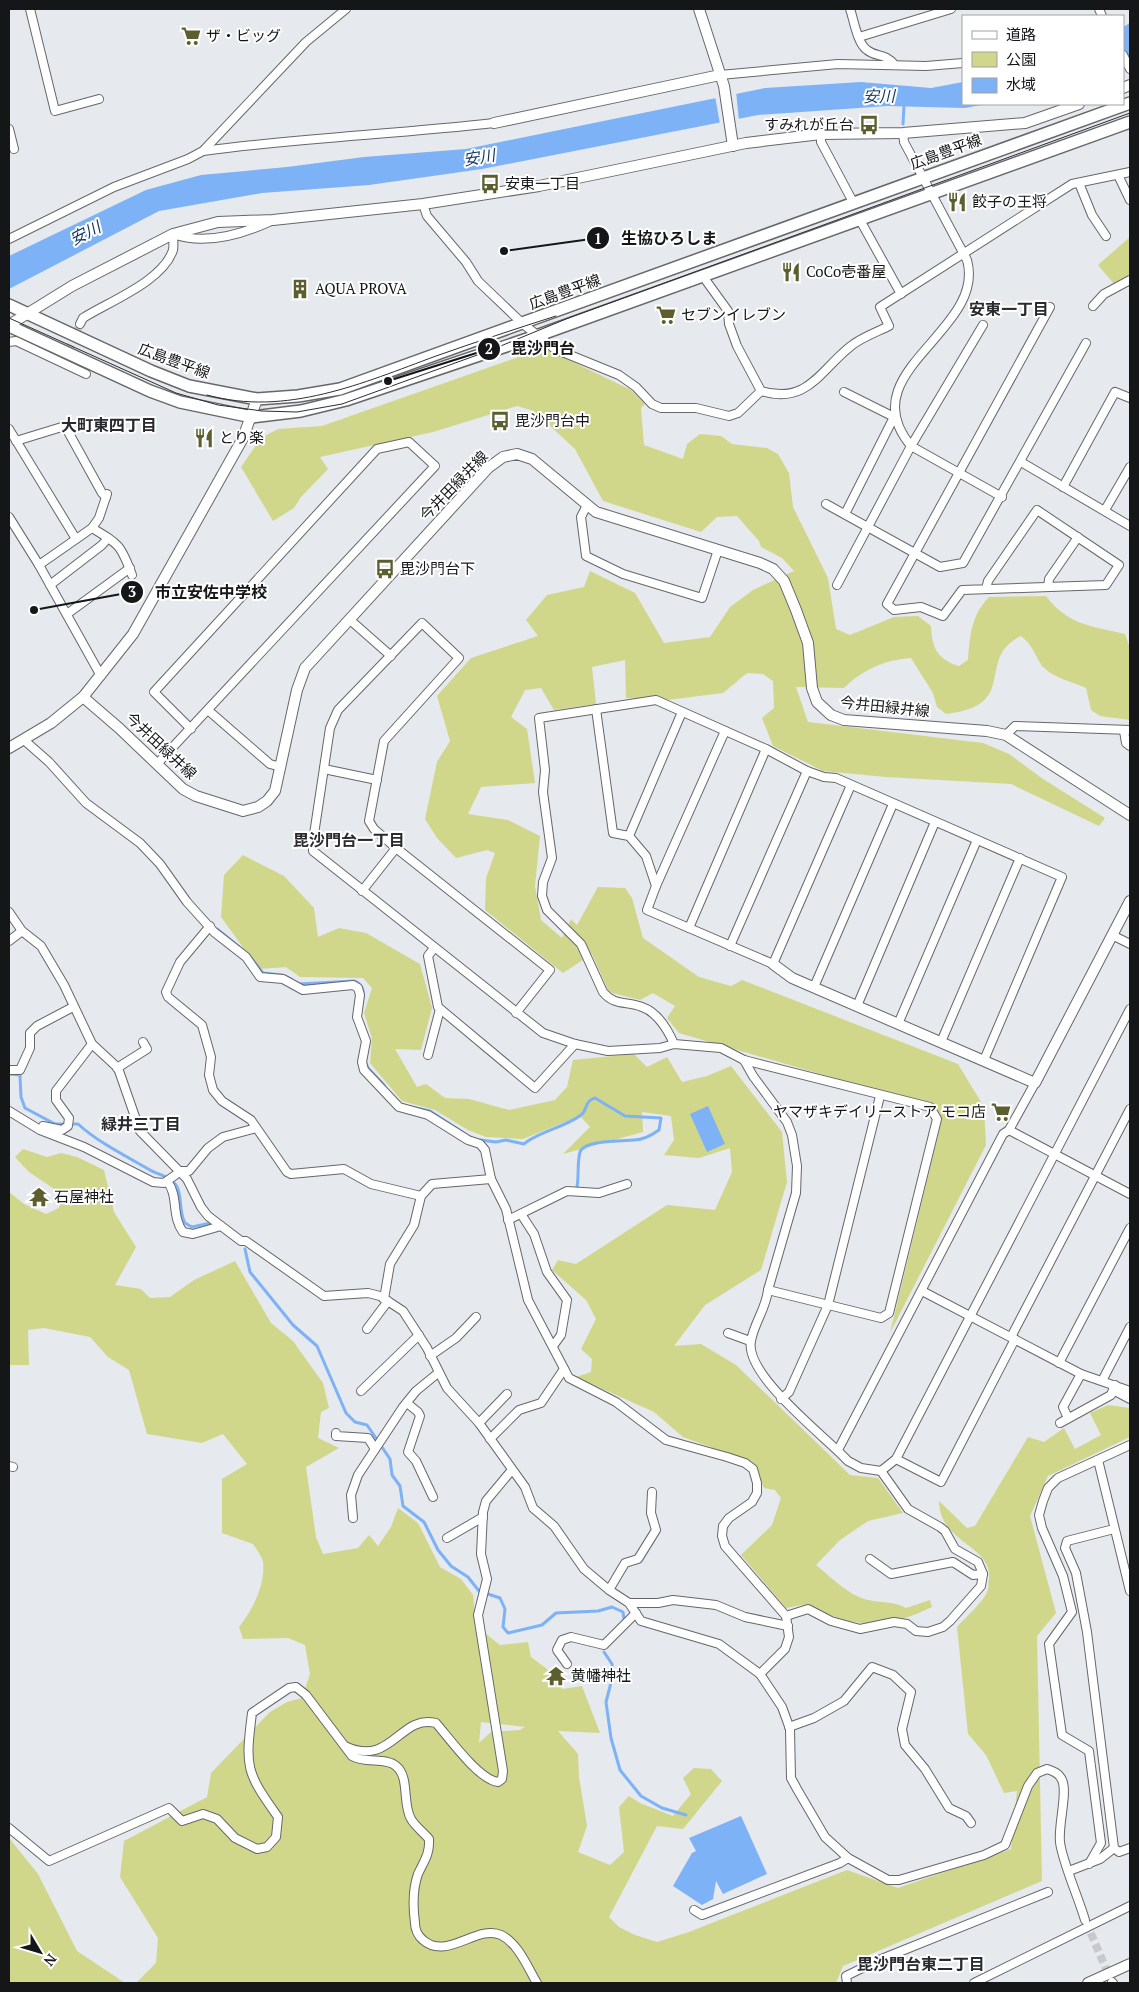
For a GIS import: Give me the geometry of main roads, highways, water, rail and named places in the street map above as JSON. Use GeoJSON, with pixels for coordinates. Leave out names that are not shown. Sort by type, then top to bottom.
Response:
{"type":"FeatureCollection","features":[{"type":"Feature","properties":{"kind":"main road","name":"広島豊平線"},"geometry":{"type":"LineString","coordinates":[[9,305],[151,371],[189,386],[257,399],[298,396],[340,389],[524,324],[853,202],[1130,103]]}},
{"type":"Feature","properties":{"kind":"main road"},"geometry":{"type":"LineString","coordinates":[[9,325],[150,391],[180,402],[252,417],[301,411],[346,400],[539,335],[1130,122]]}},
{"type":"Feature","properties":{"kind":"water"},"geometry":{"type":"Polygon","coordinates":[[[1130,23],[1130,57],[1124,60],[1124,26],[1130,23]]]}},
{"type":"Feature","properties":{"kind":"water","name":"安川"},"geometry":{"type":"Polygon","coordinates":[[[861,82],[931,88],[962,82],[962,105],[981,105],[965,108],[887,106],[758,115],[482,169],[369,185],[262,193],[159,211],[9,289],[9,256],[146,190],[201,175],[364,157],[466,149],[765,88],[861,82]]]}},
{"type":"Feature","properties":{"kind":"water"},"geometry":{"type":"Polygon","coordinates":[[[708,1106],[725,1144],[707,1152],[690,1114],[708,1106]]]}},
{"type":"Feature","properties":{"kind":"water"},"geometry":{"type":"Polygon","coordinates":[[[741,1816],[767,1874],[723,1894],[716,1881],[713,1899],[702,1905],[673,1886],[692,1853],[696,1851],[689,1838],[741,1816]]]}},
{"type":"Feature","properties":{"kind":"waterway"},"geometry":{"type":"LineString","coordinates":[[903,124],[904,105]]}},
{"type":"Feature","properties":{"kind":"waterway"},"geometry":{"type":"LineString","coordinates":[[217,929],[243,950]]}},
{"type":"Feature","properties":{"kind":"waterway"},"geometry":{"type":"LineString","coordinates":[[248,954],[263,973],[282,975],[291,979]]}},
{"type":"Feature","properties":{"kind":"waterway"},"geometry":{"type":"LineString","coordinates":[[298,984],[355,981],[361,985],[363,991],[362,1004]]}},
{"type":"Feature","properties":{"kind":"waterway"},"geometry":{"type":"LineString","coordinates":[[365,1061],[368,1068],[384,1085]]}},
{"type":"Feature","properties":{"kind":"waterway"},"geometry":{"type":"LineString","coordinates":[[9,1074],[20,1075],[21,1097],[25,1108],[55,1124],[78,1124],[113,1149],[171,1180],[178,1189],[185,1223],[192,1227],[211,1223]]}},
{"type":"Feature","properties":{"kind":"waterway"},"geometry":{"type":"LineString","coordinates":[[480,1140],[496,1142],[506,1140],[524,1144],[536,1136],[575,1119],[583,1113],[589,1101],[595,1098],[625,1116],[661,1118],[659,1130],[644,1138],[596,1143],[583,1148],[579,1156],[577,1187]]}},
{"type":"Feature","properties":{"kind":"waterway"},"geometry":{"type":"LineString","coordinates":[[411,1107],[430,1111],[470,1137]]}},
{"type":"Feature","properties":{"kind":"waterway"},"geometry":{"type":"LineString","coordinates":[[245,1249],[250,1272],[293,1325],[317,1346],[346,1413],[355,1422],[367,1425],[390,1459],[392,1475],[400,1486],[403,1506],[424,1522],[438,1550],[451,1566],[468,1577],[479,1591],[500,1598],[505,1609],[503,1627],[508,1633],[542,1625],[556,1613],[598,1611],[612,1607],[623,1612],[624,1619]]}},
{"type":"Feature","properties":{"kind":"waterway"},"geometry":{"type":"LineString","coordinates":[[604,1652],[612,1664],[613,1675],[606,1702],[611,1738],[620,1770],[641,1796],[662,1808],[686,1815]]}},
{"type":"Feature","properties":{"kind":"tunnel"},"geometry":{"type":"LineString","coordinates":[[63,363],[80,324]]}},
{"type":"Feature","properties":{"kind":"tunnel"},"geometry":{"type":"LineString","coordinates":[[1086,1922],[1110,1978]]}},
{"type":"Feature","properties":{"kind":"tram line"},"geometry":{"type":"LineString","coordinates":[[9,318],[176,393],[218,405],[262,411],[297,412],[342,404],[491,350],[566,319],[1130,113]]}},
{"type":"Feature","properties":{"kind":"tram line"},"geometry":{"type":"LineString","coordinates":[[207,395],[237,401],[266,402],[324,394],[381,377],[451,351],[556,316]]}},
{"type":"Feature","properties":{"kind":"place","name":"ザ・ビッグ"},"geometry":{"type":"Point","coordinates":[191,36]}},
{"type":"Feature","properties":{"kind":"place","name":"すみれが丘台"},"geometry":{"type":"Point","coordinates":[869,125]}},
{"type":"Feature","properties":{"kind":"place","name":"安東一丁目"},"geometry":{"type":"Point","coordinates":[490,184]}},
{"type":"Feature","properties":{"kind":"place","name":"餃子の王将"},"geometry":{"type":"Point","coordinates":[957,202]}},
{"type":"Feature","properties":{"kind":"place","name":"生協ひろしま"},"geometry":{"type":"Point","coordinates":[504,251]}},
{"type":"Feature","properties":{"kind":"place","name":"CoCo壱番屋"},"geometry":{"type":"Point","coordinates":[791,272]}},
{"type":"Feature","properties":{"kind":"place","name":"AQUA PROVA"},"geometry":{"type":"Point","coordinates":[300,289]}},
{"type":"Feature","properties":{"kind":"place","name":"セブンイレブン"},"geometry":{"type":"Point","coordinates":[666,315]}},
{"type":"Feature","properties":{"kind":"place","name":"毘沙門台"},"geometry":{"type":"Point","coordinates":[388,381]}},
{"type":"Feature","properties":{"kind":"place","name":"毘沙門台中"},"geometry":{"type":"Point","coordinates":[500,421]}},
{"type":"Feature","properties":{"kind":"place","name":"とり楽"},"geometry":{"type":"Point","coordinates":[204,438]}},
{"type":"Feature","properties":{"kind":"place","name":"毘沙門台下"},"geometry":{"type":"Point","coordinates":[385,569]}},
{"type":"Feature","properties":{"kind":"place","name":"市立安佐中学校"},"geometry":{"type":"Point","coordinates":[34,610]}},
{"type":"Feature","properties":{"kind":"place","name":"ヤマザキデイリーストア モコ店"},"geometry":{"type":"Point","coordinates":[1001,1112]}},
{"type":"Feature","properties":{"kind":"place","name":"石屋神社"},"geometry":{"type":"Point","coordinates":[39,1197]}},
{"type":"Feature","properties":{"kind":"place","name":"黄幡神社"},"geometry":{"type":"Point","coordinates":[556,1676]}},
{"type":"Feature","properties":{"kind":"district","name":"安東一丁目"},"geometry":{"type":"Point","coordinates":[1009,309]}},
{"type":"Feature","properties":{"kind":"district","name":"大町東四丁目"},"geometry":{"type":"Point","coordinates":[109,425]}},
{"type":"Feature","properties":{"kind":"district","name":"毘沙門台一丁目"},"geometry":{"type":"Point","coordinates":[349,840]}},
{"type":"Feature","properties":{"kind":"district","name":"緑井三丁目"},"geometry":{"type":"Point","coordinates":[141,1124]}},
{"type":"Feature","properties":{"kind":"district","name":"毘沙門台東二丁目"},"geometry":{"type":"Point","coordinates":[921,1964]}}]}
